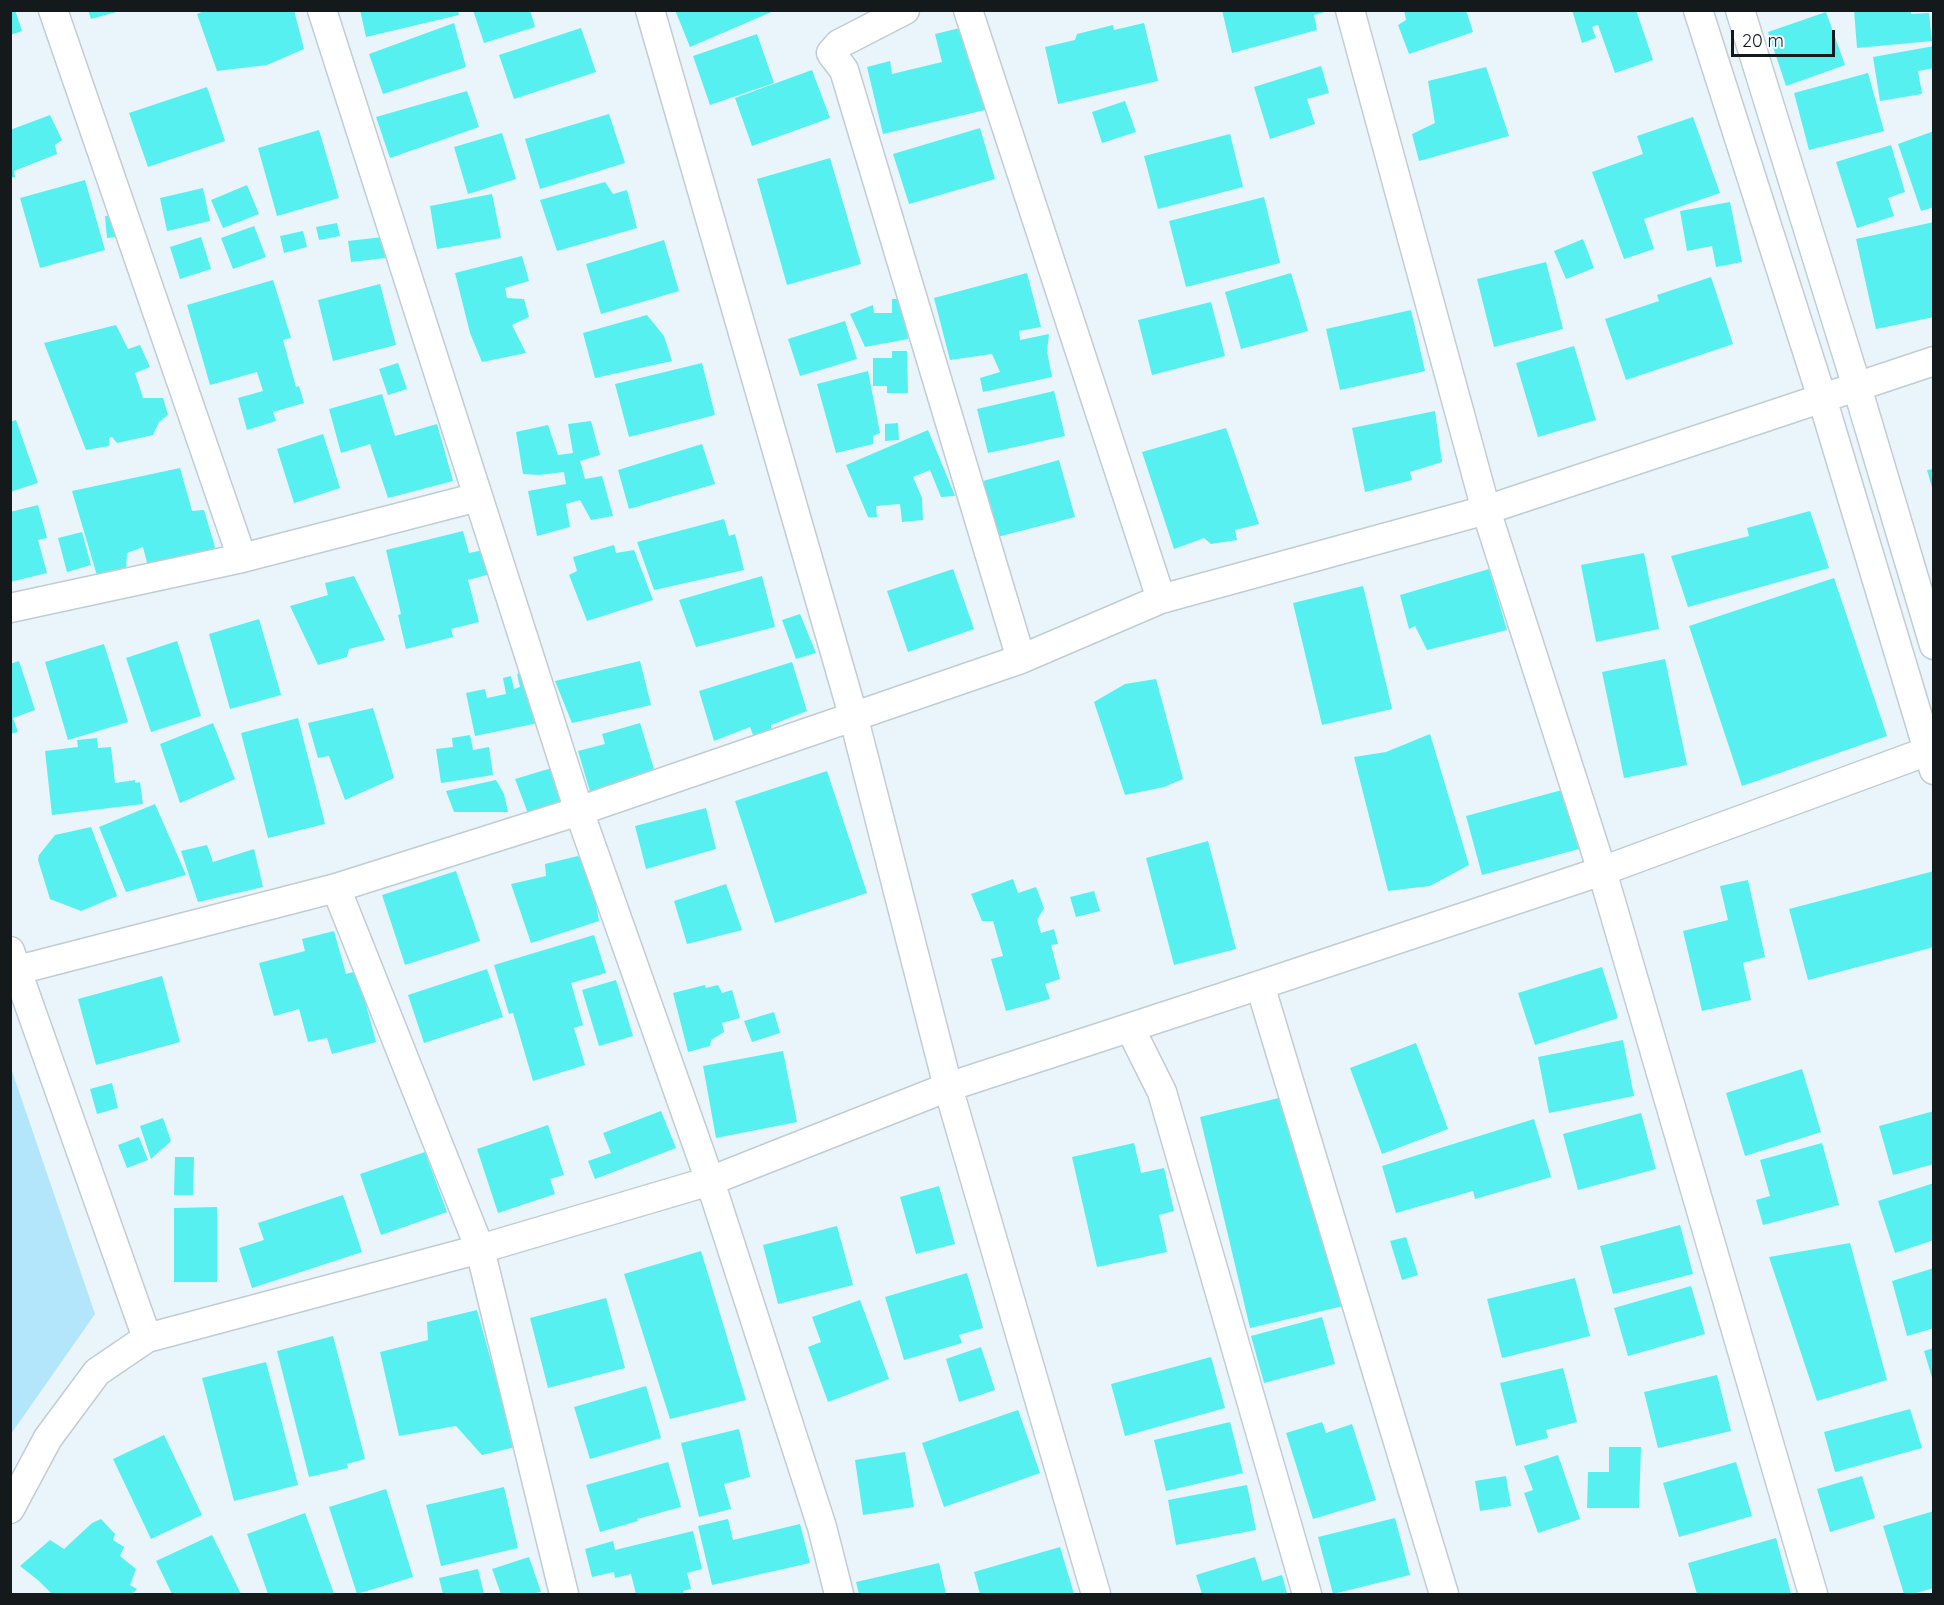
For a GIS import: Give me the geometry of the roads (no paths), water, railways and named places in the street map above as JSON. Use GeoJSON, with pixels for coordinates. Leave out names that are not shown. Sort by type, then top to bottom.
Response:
{"type":"FeatureCollection","features":[{"type":"Feature","properties":{"kind":"street"},"geometry":{"type":"LineString","coordinates":[[53,10],[242,558]]}},
{"type":"Feature","properties":{"kind":"street"},"geometry":{"type":"LineString","coordinates":[[322,10],[579,811],[710,1181],[822,1527],[839,1594]]}},
{"type":"Feature","properties":{"kind":"street"},"geometry":{"type":"LineString","coordinates":[[650,10],[853,715],[948,1087],[1096,1594]]}},
{"type":"Feature","properties":{"kind":"street"},"geometry":{"type":"LineString","coordinates":[[905,10],[839,44],[831,52],[844,70],[1021,659]]}},
{"type":"Feature","properties":{"kind":"street"},"geometry":{"type":"LineString","coordinates":[[968,10],[1161,599]]}},
{"type":"Feature","properties":{"kind":"street"},"geometry":{"type":"LineString","coordinates":[[1350,10],[1486,510],[1602,871],[1813,1594]]}},
{"type":"Feature","properties":{"kind":"street"},"geometry":{"type":"LineString","coordinates":[[10,1509],[48,1438],[97,1372],[147,1338],[480,1249],[710,1181],[948,1087],[1602,871],[1932,752],[1698,10]]}},
{"type":"Feature","properties":{"kind":"street"},"geometry":{"type":"LineString","coordinates":[[1740,10],[1934,645]]}},
{"type":"Feature","properties":{"kind":"street"},"geometry":{"type":"LineString","coordinates":[[147,1338],[12,965],[336,888],[579,811],[1021,659],[1161,599],[1486,510],[1934,361]]}},
{"type":"Feature","properties":{"kind":"street"},"geometry":{"type":"LineString","coordinates":[[10,608],[242,558],[478,497]]}},
{"type":"Feature","properties":{"kind":"street"},"geometry":{"type":"LineString","coordinates":[[336,888],[480,1249],[561,1594]]}},
{"type":"Feature","properties":{"kind":"street"},"geometry":{"type":"LineString","coordinates":[[1260,985],[1444,1594]]}},
{"type":"Feature","properties":{"kind":"street"},"geometry":{"type":"LineString","coordinates":[[1130,1028],[1162,1092],[1307,1594]]}}]}
